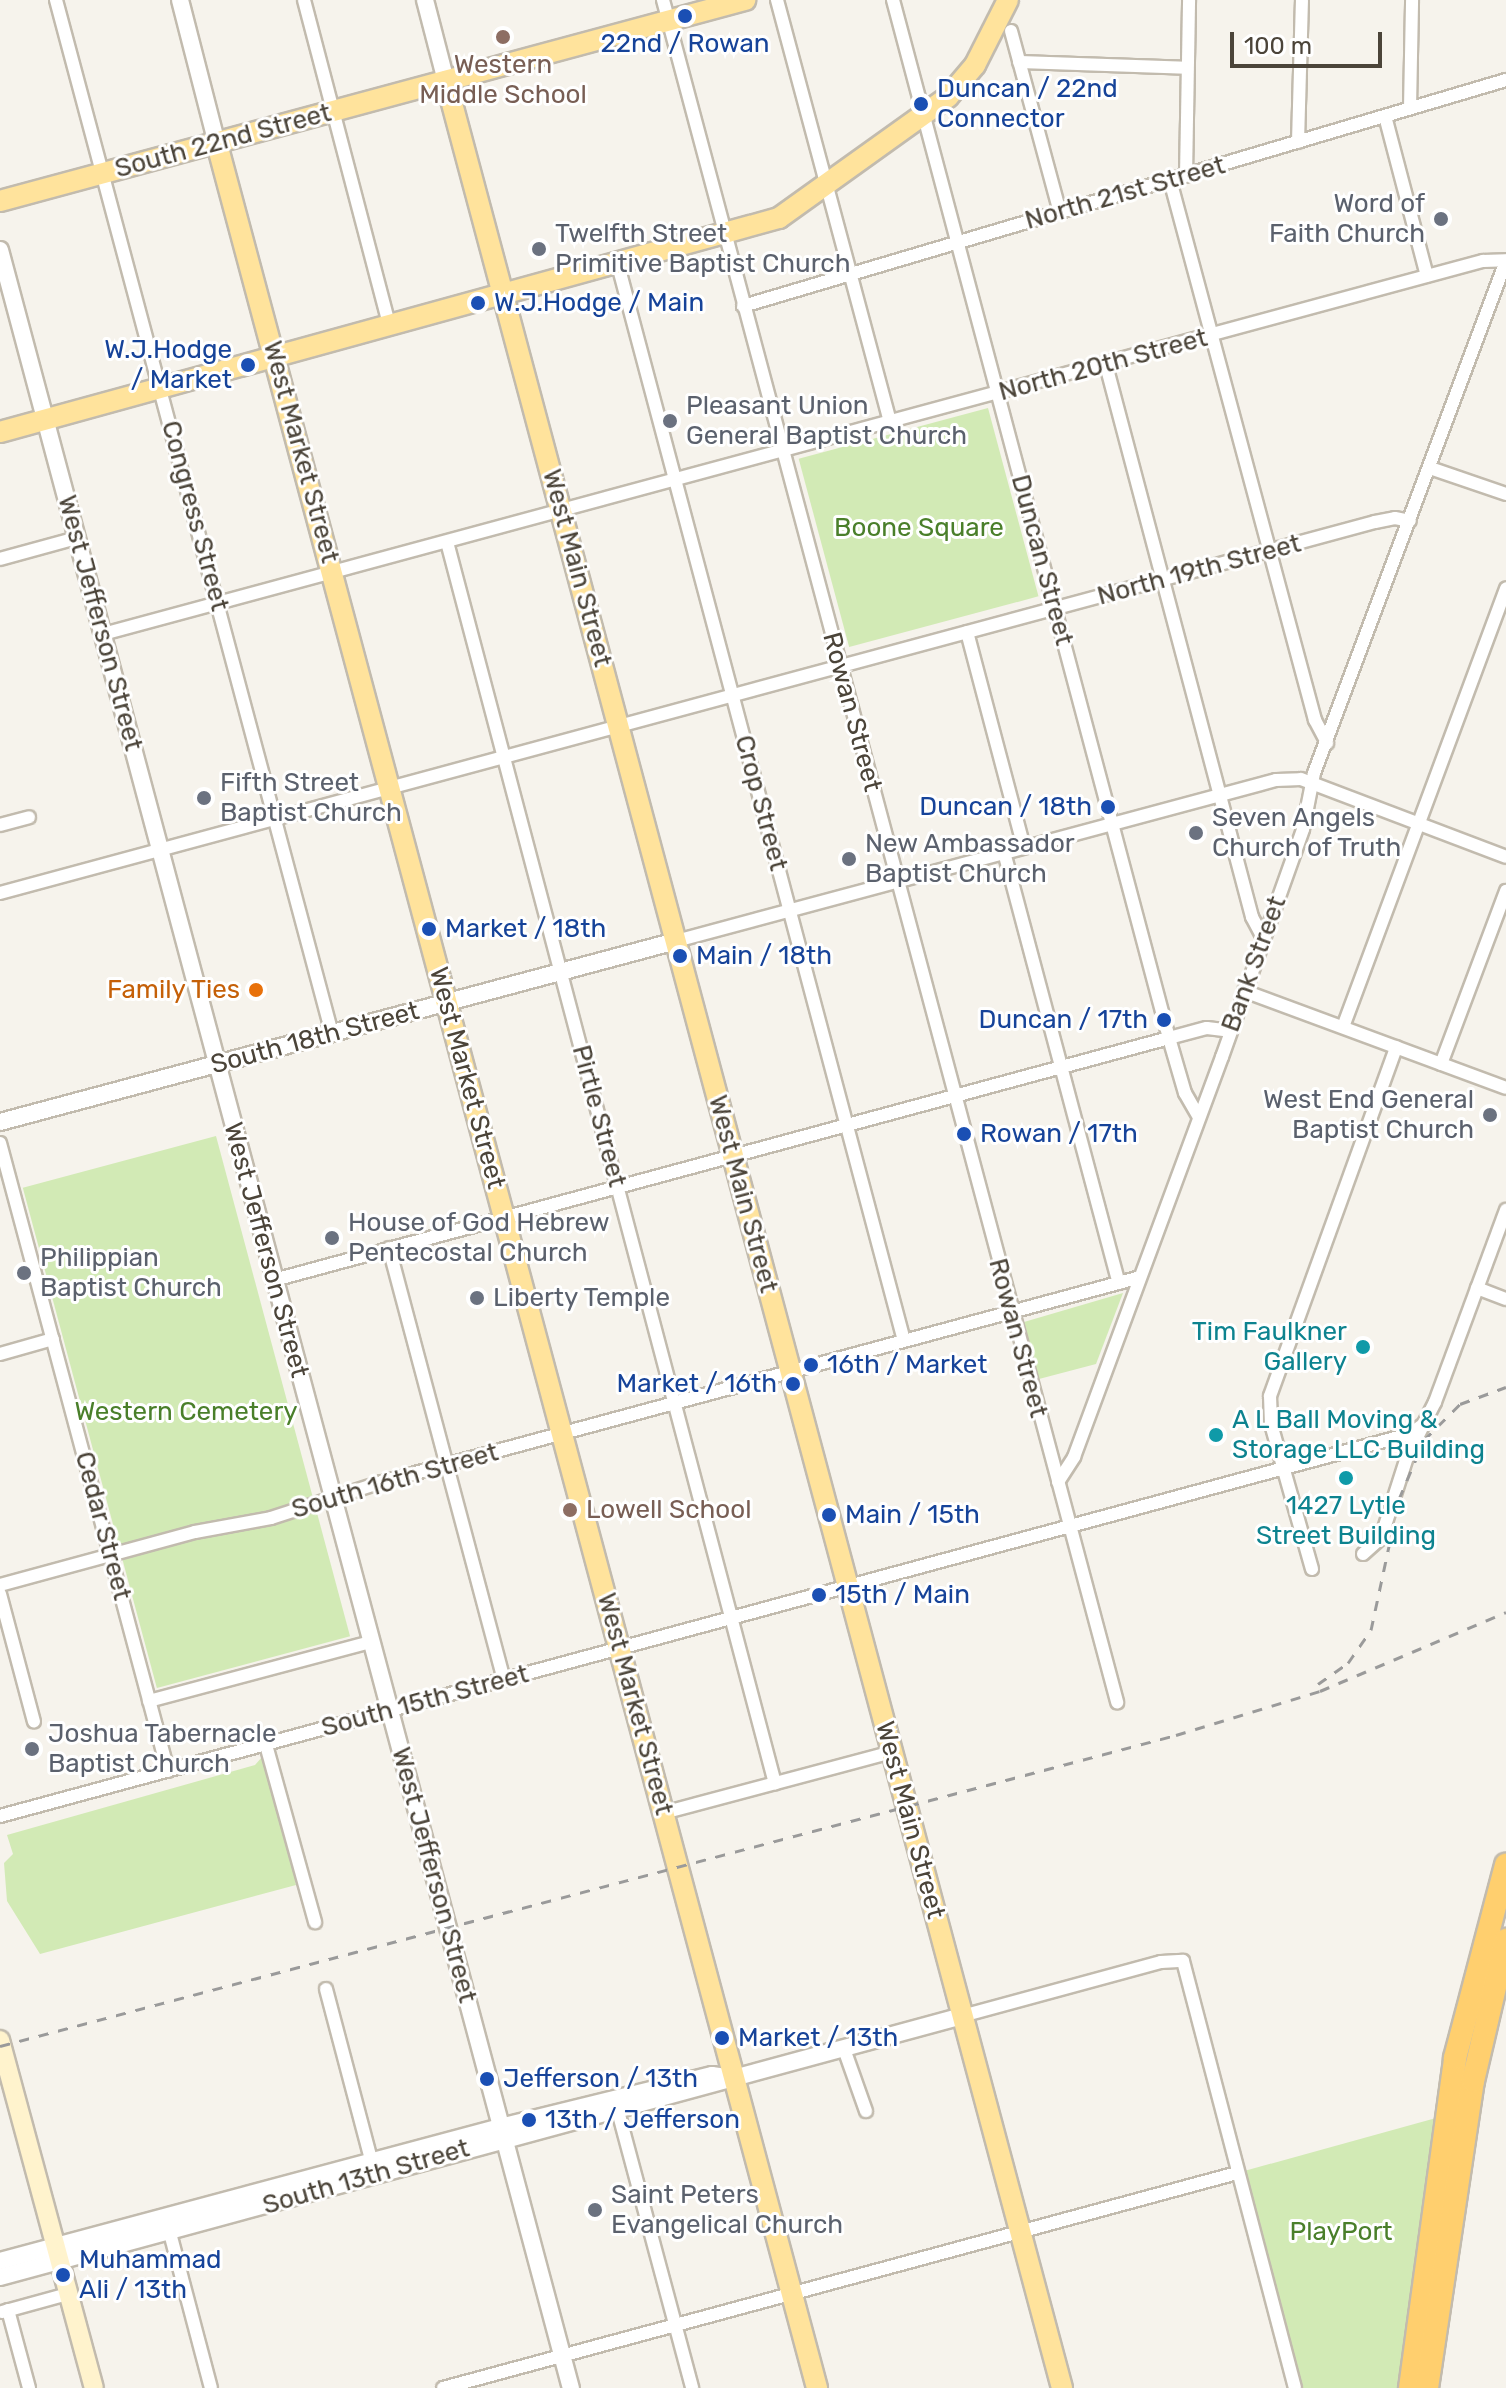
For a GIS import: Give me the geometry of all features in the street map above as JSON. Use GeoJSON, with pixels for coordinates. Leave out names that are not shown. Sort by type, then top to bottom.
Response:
{"type":"FeatureCollection","features":[{"type":"Feature","properties":{"kind":"highway"},"geometry":{"type":"LineString","coordinates":[[1414,2385],[1455,2058],[1506,1865]]}},
{"type":"Feature","properties":{"kind":"highway"},"geometry":{"type":"LineString","coordinates":[[1437,2388],[1443,2293],[1473,2081],[1506,1940]]}},
{"type":"Feature","properties":{"kind":"highway"},"geometry":{"type":"LineString","coordinates":[[1414,2385],[1443,2293]]}},
{"type":"Feature","properties":{"kind":"main road","name":"South 22nd Street"},"geometry":{"type":"LineString","coordinates":[[0,201],[745,0]]}},
{"type":"Feature","properties":{"kind":"main road"},"geometry":{"type":"LineString","coordinates":[[0,432],[725,237],[779,218],[924,119],[967,76],[1003,28],[1008,0]]}},
{"type":"Feature","properties":{"kind":"main road","name":"West Main Street"},"geometry":{"type":"LineString","coordinates":[[446,81],[1062,2388]]}},
{"type":"Feature","properties":{"kind":"main road","name":"West Market Street"},"geometry":{"type":"LineString","coordinates":[[217,144],[817,2388]]}},
{"type":"Feature","properties":{"kind":"main road"},"geometry":{"type":"LineString","coordinates":[[0,2040],[94,2388]]}},
{"type":"Feature","properties":{"kind":"street","name":"Congress Street"},"geometry":{"type":"LineString","coordinates":[[56,0],[332,1034]]}},
{"type":"Feature","properties":{"kind":"street","name":"West Market Street"},"geometry":{"type":"LineString","coordinates":[[180,0],[217,144]]}},
{"type":"Feature","properties":{"kind":"street"},"geometry":{"type":"LineString","coordinates":[[304,0],[390,327]]}},
{"type":"Feature","properties":{"kind":"street","name":"West Main Street"},"geometry":{"type":"LineString","coordinates":[[425,0],[446,81]]}},
{"type":"Feature","properties":{"kind":"street","name":"Rowan Street"},"geometry":{"type":"LineString","coordinates":[[663,0],[1117,1702]]}},
{"type":"Feature","properties":{"kind":"street"},"geometry":{"type":"LineString","coordinates":[[777,0],[890,423]]}},
{"type":"Feature","properties":{"kind":"street","name":"Duncan Street"},"geometry":{"type":"LineString","coordinates":[[893,0],[1169,1038],[1185,1093],[1199,1117]]}},
{"type":"Feature","properties":{"kind":"street"},"geometry":{"type":"LineString","coordinates":[[1000,0],[1003,28],[1019,62],[1060,212]]}},
{"type":"Feature","properties":{"kind":"street"},"geometry":{"type":"LineString","coordinates":[[1186,176],[1189,0]]}},
{"type":"Feature","properties":{"kind":"street"},"geometry":{"type":"LineString","coordinates":[[1298,142],[1302,0]]}},
{"type":"Feature","properties":{"kind":"street"},"geometry":{"type":"LineString","coordinates":[[1410,108],[1412,0]]}},
{"type":"Feature","properties":{"kind":"street"},"geometry":{"type":"LineString","coordinates":[[1019,62],[1187,68]]}},
{"type":"Feature","properties":{"kind":"street","name":"North 21st Street"},"geometry":{"type":"LineString","coordinates":[[743,306],[1506,80]]}},
{"type":"Feature","properties":{"kind":"street"},"geometry":{"type":"LineString","coordinates":[[1385,116],[1427,276]]}},
{"type":"Feature","properties":{"kind":"street"},"geometry":{"type":"LineString","coordinates":[[1170,180],[1315,720],[1327,743]]}},
{"type":"Feature","properties":{"kind":"street","name":"West Jefferson Street"},"geometry":{"type":"LineString","coordinates":[[0,250],[571,2388]]}},
{"type":"Feature","properties":{"kind":"street","name":"North 20th Street"},"geometry":{"type":"LineString","coordinates":[[103,634],[1427,276],[1506,261]]}},
{"type":"Feature","properties":{"kind":"street","name":"Bank Street"},"geometry":{"type":"LineString","coordinates":[[1058,1482],[1074,1457],[1137,1278],[1199,1117],[1303,829],[1327,743],[1506,261]]}},
{"type":"Feature","properties":{"kind":"street","name":"Crop Street"},"geometry":{"type":"LineString","coordinates":[[618,265],[904,1341]]}},
{"type":"Feature","properties":{"kind":"street"},"geometry":{"type":"LineString","coordinates":[[1106,365],[1252,917],[1263,938]]}},
{"type":"Feature","properties":{"kind":"street"},"geometry":{"type":"LineString","coordinates":[[1430,468],[1506,494]]}},
{"type":"Feature","properties":{"kind":"street","name":"North 19th Street"},"geometry":{"type":"LineString","coordinates":[[0,893],[1163,579],[1395,518],[1410,521]]}},
{"type":"Feature","properties":{"kind":"street"},"geometry":{"type":"LineString","coordinates":[[0,559],[77,538]]}},
{"type":"Feature","properties":{"kind":"street","name":"Pirtle Street"},"geometry":{"type":"LineString","coordinates":[[447,542],[775,1783]]}},
{"type":"Feature","properties":{"kind":"street"},"geometry":{"type":"LineString","coordinates":[[1343,1027],[1506,588]]}},
{"type":"Feature","properties":{"kind":"street"},"geometry":{"type":"LineString","coordinates":[[967,632],[1024,847]]}},
{"type":"Feature","properties":{"kind":"street"},"geometry":{"type":"LineString","coordinates":[[676,941],[1276,780],[1313,785],[1506,857]]}},
{"type":"Feature","properties":{"kind":"street"},"geometry":{"type":"LineString","coordinates":[[0,825],[29,817]]}},
{"type":"Feature","properties":{"kind":"street"},"geometry":{"type":"LineString","coordinates":[[1004,852],[1119,1283]]}},
{"type":"Feature","properties":{"kind":"street"},"geometry":{"type":"LineString","coordinates":[[1441,1064],[1506,891]]}},
{"type":"Feature","properties":{"kind":"street","name":"South 18th Street"},"geometry":{"type":"LineString","coordinates":[[0,1122],[676,941]]}},
{"type":"Feature","properties":{"kind":"street"},"geometry":{"type":"LineString","coordinates":[[1244,991],[1506,1088]]}},
{"type":"Feature","properties":{"kind":"street"},"geometry":{"type":"LineString","coordinates":[[274,1280],[1207,1028],[1230,1031]]}},
{"type":"Feature","properties":{"kind":"street"},"geometry":{"type":"LineString","coordinates":[[1312,1569],[1270,1416],[1274,1378],[1396,1047]]}},
{"type":"Feature","properties":{"kind":"street","name":"Cedar Street"},"geometry":{"type":"LineString","coordinates":[[0,1143],[168,1771]]}},
{"type":"Feature","properties":{"kind":"street"},"geometry":{"type":"LineString","coordinates":[[1363,1554],[1381,1538],[1506,1210]]}},
{"type":"Feature","properties":{"kind":"street"},"geometry":{"type":"LineString","coordinates":[[389,1248],[504,1680]]}},
{"type":"Feature","properties":{"kind":"street","name":"South 16th Street"},"geometry":{"type":"LineString","coordinates":[[0,1585],[1137,1278]]}},
{"type":"Feature","properties":{"kind":"street"},"geometry":{"type":"LineString","coordinates":[[1477,1288],[1506,1299]]}},
{"type":"Feature","properties":{"kind":"street"},"geometry":{"type":"LineString","coordinates":[[0,1354],[53,1339]]}},
{"type":"Feature","properties":{"kind":"street","name":"South 15th Street"},"geometry":{"type":"LineString","coordinates":[[0,1816],[1410,1434],[1424,1424]]}},
{"type":"Feature","properties":{"kind":"street"},"geometry":{"type":"LineString","coordinates":[[0,1594],[34,1722]]}},
{"type":"Feature","properties":{"kind":"street"},"geometry":{"type":"LineString","coordinates":[[149,1701],[370,1642]]}},
{"type":"Feature","properties":{"kind":"street"},"geometry":{"type":"LineString","coordinates":[[266,1745],[315,1922]]}},
{"type":"Feature","properties":{"kind":"street"},"geometry":{"type":"LineString","coordinates":[[663,1813],[892,1752]]}},
{"type":"Feature","properties":{"kind":"street"},"geometry":{"type":"LineString","coordinates":[[962,2016],[1161,1962],[1183,1961],[1295,2388]]}},
{"type":"Feature","properties":{"kind":"street"},"geometry":{"type":"LineString","coordinates":[[326,1989],[374,2168]]}},
{"type":"Feature","properties":{"kind":"street","name":"South 13th Street"},"geometry":{"type":"LineString","coordinates":[[502,2133],[618,2111],[962,2016]]}},
{"type":"Feature","properties":{"kind":"street"},"geometry":{"type":"LineString","coordinates":[[844,2049],[866,2111]]}},
{"type":"Feature","properties":{"kind":"street","name":"South 13th Street"},"geometry":{"type":"LineString","coordinates":[[0,2277],[57,2254],[712,2075],[733,2078]]}},
{"type":"Feature","properties":{"kind":"street"},"geometry":{"type":"LineString","coordinates":[[618,2111],[692,2388]]}},
{"type":"Feature","properties":{"kind":"street","name":"South 13th Street"},"geometry":{"type":"LineString","coordinates":[[0,2261],[170,2233],[374,2168]]}},
{"type":"Feature","properties":{"kind":"street"},"geometry":{"type":"LineString","coordinates":[[443,2388],[1237,2173]]}},
{"type":"Feature","properties":{"kind":"street"},"geometry":{"type":"LineString","coordinates":[[170,2233],[211,2388]]}},
{"type":"Feature","properties":{"kind":"street"},"geometry":{"type":"LineString","coordinates":[[29,2388],[4,2312],[68,2294]]}},
{"type":"Feature","properties":{"kind":"green space","name":"Boone Square"},"geometry":{"type":"Polygon","coordinates":[[[988,408],[1038,596],[849,647],[799,459],[988,408]]]}},
{"type":"Feature","properties":{"kind":"green space","name":"Western Cemetery"},"geometry":{"type":"Polygon","coordinates":[[[216,1136],[350,1636],[157,1688],[23,1188],[216,1136]]]}},
{"type":"Feature","properties":{"kind":"green space"},"geometry":{"type":"Polygon","coordinates":[[[1123,1293],[1096,1364],[1039,1379],[1024,1322],[1123,1293]]]}},
{"type":"Feature","properties":{"kind":"green space"},"geometry":{"type":"Polygon","coordinates":[[[262,1757],[272,1795],[281,1807],[296,1885],[40,1954],[7,1901],[4,1863],[13,1854],[7,1835],[255,1765],[262,1757]]]}},
{"type":"Feature","properties":{"kind":"green space","name":"PlayPort"},"geometry":{"type":"Polygon","coordinates":[[[1436,2118],[1408,2388],[1294,2388],[1237,2173],[1436,2118]]]}},
{"type":"Feature","properties":{"kind":"railway"},"geometry":{"type":"LineString","coordinates":[[1318,1684],[1348,1663],[1371,1630],[1399,1499],[1424,1440],[1460,1404],[1506,1387]]}},
{"type":"Feature","properties":{"kind":"railway"},"geometry":{"type":"LineString","coordinates":[[0,2046],[1176,1735],[1320,1691],[1506,1612]]}},
{"type":"Feature","properties":{"kind":"place","name":"22nd / Rowan"},"geometry":{"type":"Point","coordinates":[685,16]}},
{"type":"Feature","properties":{"kind":"place","name":"Western Middle School"},"geometry":{"type":"Point","coordinates":[503,37]}},
{"type":"Feature","properties":{"kind":"place","name":"Duncan / 22nd Connector"},"geometry":{"type":"Point","coordinates":[921,104]}},
{"type":"Feature","properties":{"kind":"place","name":"Word of Faith Church"},"geometry":{"type":"Point","coordinates":[1441,219]}},
{"type":"Feature","properties":{"kind":"place","name":"Twelfth Street Primitive Baptist Church"},"geometry":{"type":"Point","coordinates":[539,249]}},
{"type":"Feature","properties":{"kind":"place","name":"W.J.Hodge / Main"},"geometry":{"type":"Point","coordinates":[478,303]}},
{"type":"Feature","properties":{"kind":"place","name":"W.J.Hodge / Market"},"geometry":{"type":"Point","coordinates":[248,365]}},
{"type":"Feature","properties":{"kind":"place","name":"Pleasant Union General Baptist Church"},"geometry":{"type":"Point","coordinates":[670,421]}},
{"type":"Feature","properties":{"kind":"place","name":"Fifth Street Baptist Church"},"geometry":{"type":"Point","coordinates":[204,798]}},
{"type":"Feature","properties":{"kind":"place","name":"Duncan / 18th"},"geometry":{"type":"Point","coordinates":[1108,807]}},
{"type":"Feature","properties":{"kind":"place","name":"Seven Angels Church of Truth"},"geometry":{"type":"Point","coordinates":[1196,833]}},
{"type":"Feature","properties":{"kind":"place","name":"New Ambassador Baptist Church"},"geometry":{"type":"Point","coordinates":[849,859]}},
{"type":"Feature","properties":{"kind":"place","name":"Market / 18th"},"geometry":{"type":"Point","coordinates":[429,929]}},
{"type":"Feature","properties":{"kind":"place","name":"Main / 18th"},"geometry":{"type":"Point","coordinates":[680,956]}},
{"type":"Feature","properties":{"kind":"place","name":"Family Ties"},"geometry":{"type":"Point","coordinates":[256,990]}},
{"type":"Feature","properties":{"kind":"place","name":"Duncan / 17th"},"geometry":{"type":"Point","coordinates":[1164,1020]}},
{"type":"Feature","properties":{"kind":"place","name":"West End General Baptist Church"},"geometry":{"type":"Point","coordinates":[1490,1115]}},
{"type":"Feature","properties":{"kind":"place","name":"Rowan / 17th"},"geometry":{"type":"Point","coordinates":[964,1134]}},
{"type":"Feature","properties":{"kind":"place","name":"House of God Hebrew Pentecostal Church"},"geometry":{"type":"Point","coordinates":[332,1238]}},
{"type":"Feature","properties":{"kind":"place","name":"Philippian Baptist Church"},"geometry":{"type":"Point","coordinates":[24,1273]}},
{"type":"Feature","properties":{"kind":"place","name":"Liberty Temple"},"geometry":{"type":"Point","coordinates":[477,1298]}},
{"type":"Feature","properties":{"kind":"place","name":"Tim Faulkner Gallery"},"geometry":{"type":"Point","coordinates":[1363,1347]}},
{"type":"Feature","properties":{"kind":"place","name":"16th / Market"},"geometry":{"type":"Point","coordinates":[811,1365]}},
{"type":"Feature","properties":{"kind":"place","name":"Market / 16th"},"geometry":{"type":"Point","coordinates":[793,1384]}},
{"type":"Feature","properties":{"kind":"place","name":"A L Ball Moving & Storage LLC Building"},"geometry":{"type":"Point","coordinates":[1216,1435]}},
{"type":"Feature","properties":{"kind":"place","name":"1427 Lytle Street Building"},"geometry":{"type":"Point","coordinates":[1346,1478]}},
{"type":"Feature","properties":{"kind":"place","name":"Lowell School"},"geometry":{"type":"Point","coordinates":[570,1510]}},
{"type":"Feature","properties":{"kind":"place","name":"Main / 15th"},"geometry":{"type":"Point","coordinates":[829,1515]}},
{"type":"Feature","properties":{"kind":"place","name":"15th / Main"},"geometry":{"type":"Point","coordinates":[819,1595]}},
{"type":"Feature","properties":{"kind":"place","name":"Joshua Tabernacle Baptist Church"},"geometry":{"type":"Point","coordinates":[32,1749]}},
{"type":"Feature","properties":{"kind":"place","name":"Market / 13th"},"geometry":{"type":"Point","coordinates":[722,2038]}},
{"type":"Feature","properties":{"kind":"place","name":"Jefferson / 13th"},"geometry":{"type":"Point","coordinates":[487,2079]}},
{"type":"Feature","properties":{"kind":"place","name":"13th / Jefferson"},"geometry":{"type":"Point","coordinates":[529,2120]}},
{"type":"Feature","properties":{"kind":"place","name":"Saint Peters Evangelical Church"},"geometry":{"type":"Point","coordinates":[595,2210]}},
{"type":"Feature","properties":{"kind":"place","name":"Muhammad Ali / 13th"},"geometry":{"type":"Point","coordinates":[63,2275]}}]}
